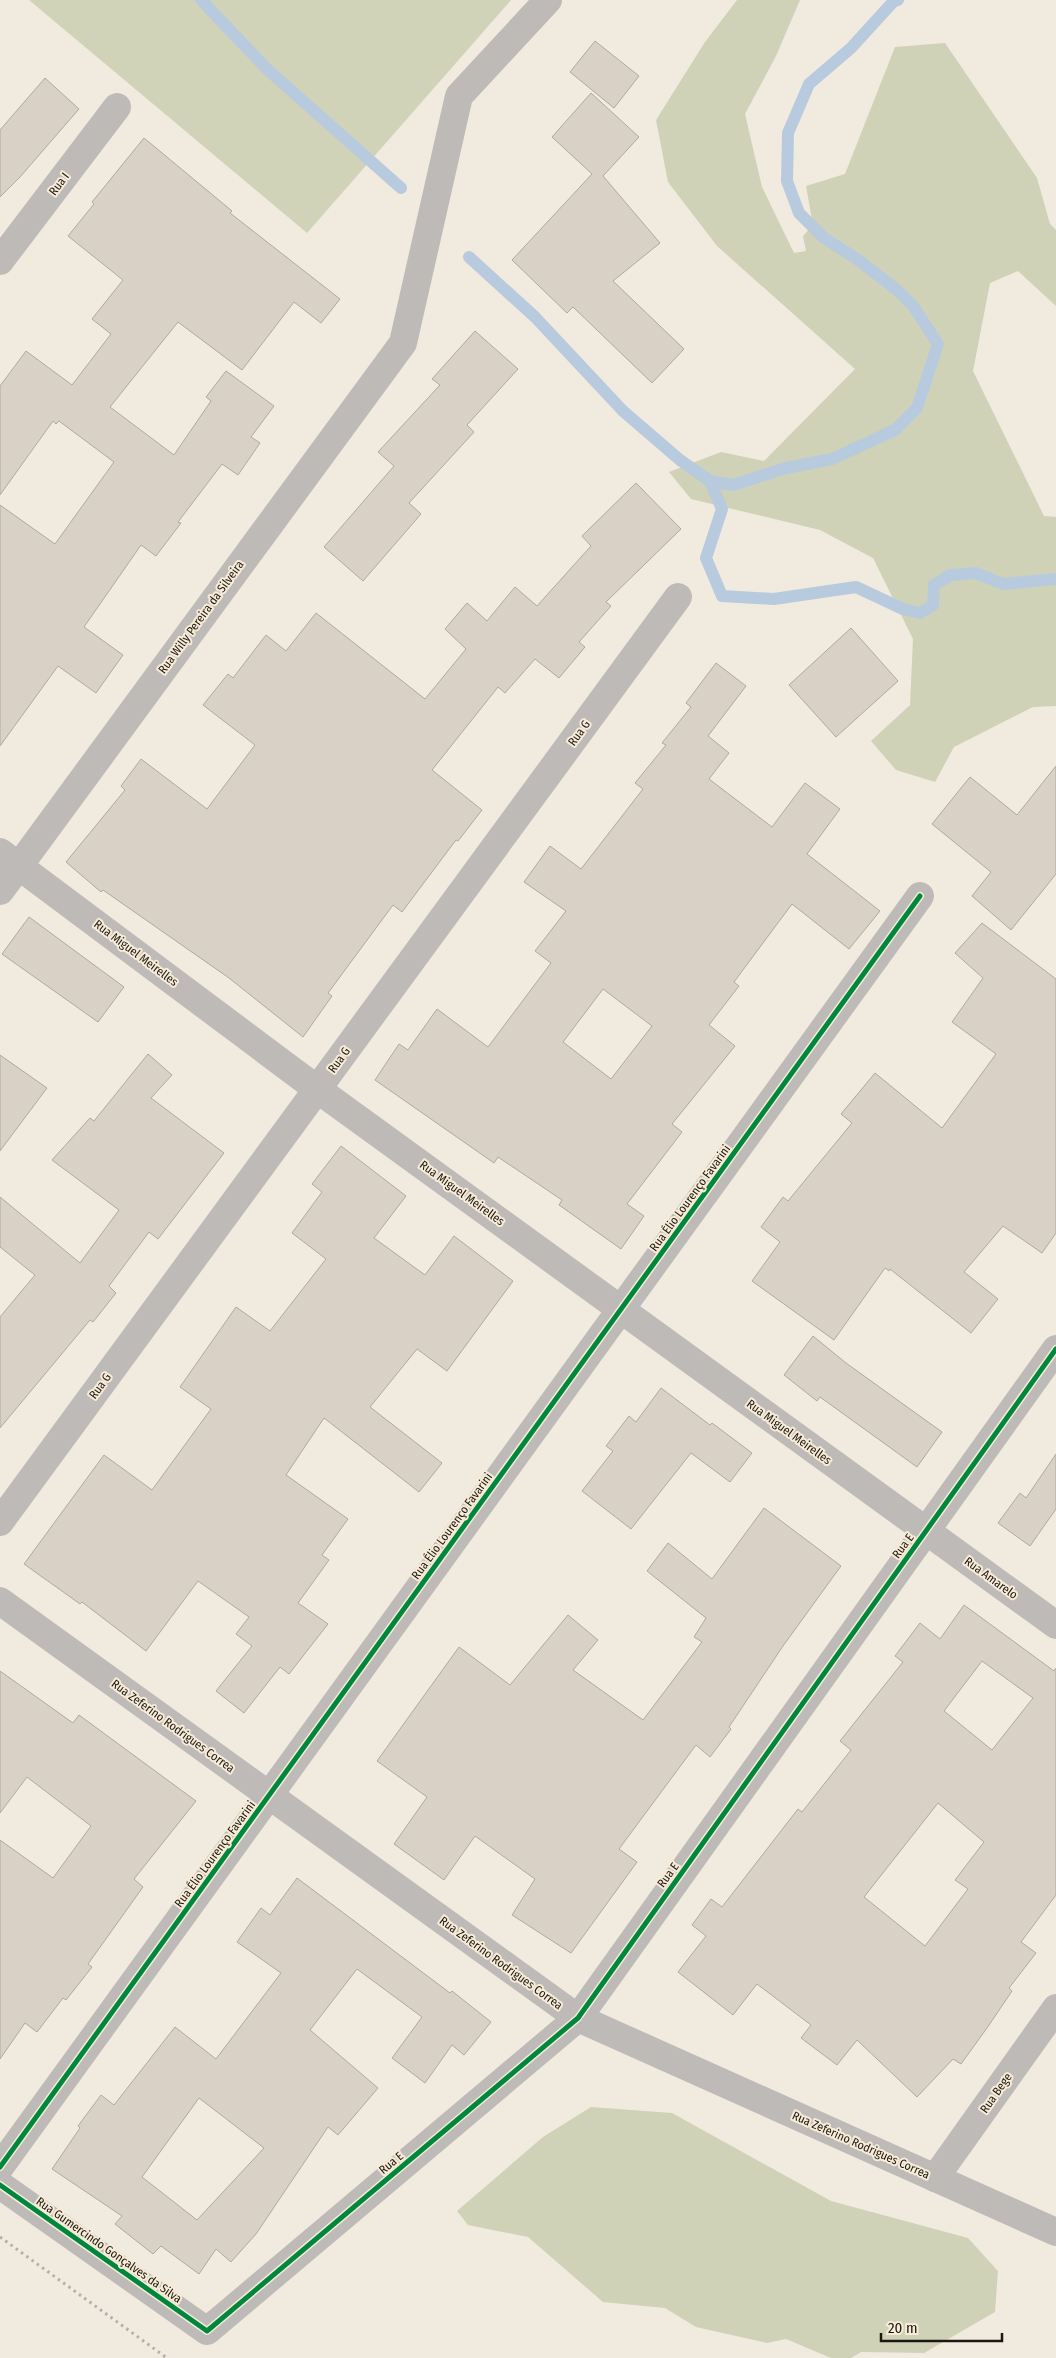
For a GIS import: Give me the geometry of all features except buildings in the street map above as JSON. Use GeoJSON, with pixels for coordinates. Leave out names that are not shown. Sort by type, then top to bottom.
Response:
{"type":"FeatureCollection","features":[{"type":"Feature","properties":{"kind":"street","name":"Rua Willy Pereira da Silveira"},"geometry":{"type":"LineString","coordinates":[[0,891],[9,859],[403,343],[459,96],[548,0]]}},
{"type":"Feature","properties":{"kind":"street","name":"Rua I"},"geometry":{"type":"LineString","coordinates":[[0,261],[117,107]]}},
{"type":"Feature","properties":{"kind":"street","name":"Rua G"},"geometry":{"type":"LineString","coordinates":[[0,1522],[678,597]]}},
{"type":"Feature","properties":{"kind":"street","name":"Rua Miguel Meirelles"},"geometry":{"type":"LineString","coordinates":[[9,859],[318,1089],[926,1532]]}},
{"type":"Feature","properties":{"kind":"street","name":"Rua Élio Lourenço Favarini"},"geometry":{"type":"LineString","coordinates":[[0,2167],[920,896]]}},
{"type":"Feature","properties":{"kind":"street","name":"Rua E"},"geometry":{"type":"LineString","coordinates":[[207,2331],[578,2018],[1056,1349]]}},
{"type":"Feature","properties":{"kind":"street","name":"Rua Amarelo"},"geometry":{"type":"LineString","coordinates":[[926,1532],[1056,1626]]}},
{"type":"Feature","properties":{"kind":"street","name":"Rua Zeferino Rodrigues Correa"},"geometry":{"type":"LineString","coordinates":[[0,1601],[578,2018],[1056,2232]]}},
{"type":"Feature","properties":{"kind":"street","name":"Rua Bege"},"geometry":{"type":"LineString","coordinates":[[935,2178],[1056,2008]]}},
{"type":"Feature","properties":{"kind":"street","name":"Rua Gumercindo Gonçalves da Silva"},"geometry":{"type":"LineString","coordinates":[[0,2185],[207,2331]]}},
{"type":"Feature","properties":{"kind":"path"},"geometry":{"type":"LineString","coordinates":[[0,2237],[167,2358]]}},
{"type":"Feature","properties":{"kind":"green space"},"geometry":{"type":"Polygon","coordinates":[[[29,0],[511,0],[307,233],[29,0]]]}},
{"type":"Feature","properties":{"kind":"green space"},"geometry":{"type":"Polygon","coordinates":[[[737,0],[800,0],[776,56],[745,114],[762,187],[794,253],[806,251],[803,236],[813,225],[806,186],[845,174],[895,47],[945,43],[1037,178],[1050,224],[1056,230],[1056,306],[1018,271],[990,283],[973,371],[1044,516],[1056,517],[1056,706],[1033,707],[954,747],[935,782],[896,770],[871,741],[910,705],[913,639],[873,558],[820,530],[691,499],[669,472],[721,452],[764,461],[855,369],[717,246],[668,182],[656,120],[705,42],[737,0]]]}},
{"type":"Feature","properties":{"kind":"green space"},"geometry":{"type":"Polygon","coordinates":[[[591,2107],[672,2113],[831,2201],[968,2238],[998,2271],[995,2312],[924,2353],[861,2352],[851,2358],[831,2358],[786,2339],[767,2343],[696,2327],[665,2308],[603,2302],[528,2237],[468,2225],[457,2211],[543,2137],[591,2107]]]}},
{"type":"Feature","properties":{"kind":"waterway"},"geometry":{"type":"LineString","coordinates":[[201,0],[268,70],[401,188]]}},
{"type":"Feature","properties":{"kind":"waterway"},"geometry":{"type":"LineString","coordinates":[[710,481],[733,485],[786,468],[832,459],[895,430],[917,408],[938,344],[913,306],[897,290],[857,259],[824,238],[799,213],[787,181],[788,133],[809,84],[851,48],[893,2],[898,0]]}},
{"type":"Feature","properties":{"kind":"waterway"},"geometry":{"type":"LineString","coordinates":[[469,257],[535,317],[623,411],[680,460],[710,481],[722,509],[706,558],[722,596],[774,599],[856,587],[903,609],[920,613],[933,605],[934,585],[951,575],[976,573],[1003,584],[1056,579]]}},
{"type":"Feature","properties":{"kind":"cycle path"},"geometry":{"type":"LineString","coordinates":[[0,2167],[920,896]]}},
{"type":"Feature","properties":{"kind":"cycle path"},"geometry":{"type":"LineString","coordinates":[[0,2185],[207,2331],[578,2018],[1056,1349]]}}]}
